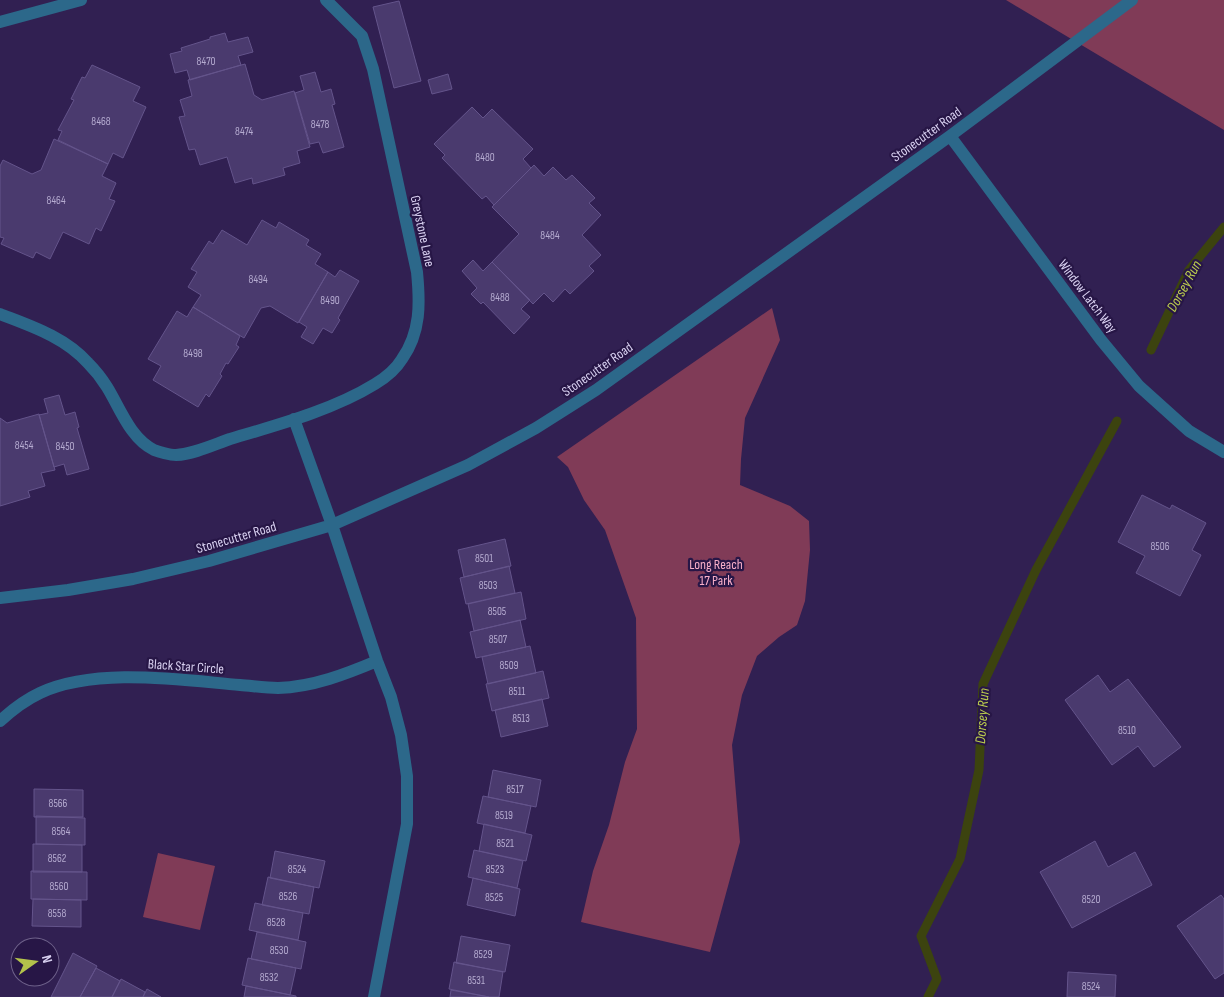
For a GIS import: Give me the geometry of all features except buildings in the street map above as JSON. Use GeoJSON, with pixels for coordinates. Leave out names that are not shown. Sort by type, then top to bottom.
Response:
{"type":"FeatureCollection","features":[{"type":"Feature","properties":{"kind":"street"},"geometry":{"type":"LineString","coordinates":[[0,22],[81,0]]}},
{"type":"Feature","properties":{"kind":"street","name":"Greystone Lane"},"geometry":{"type":"LineString","coordinates":[[0,314],[46,332],[70,347],[88,362],[106,386],[139,440],[155,450],[175,455],[294,419],[354,396],[376,384],[388,374],[402,360],[413,341],[419,307],[417,272],[373,69],[362,36],[326,0]]}},
{"type":"Feature","properties":{"kind":"street","name":"Stonecutter Road"},"geometry":{"type":"LineString","coordinates":[[0,598],[68,590],[133,579],[209,561],[332,525],[468,465],[536,428],[596,390],[950,136],[1132,0]]}},
{"type":"Feature","properties":{"kind":"street","name":"Window Latch Way"},"geometry":{"type":"LineString","coordinates":[[950,136],[1101,340],[1139,386],[1189,430],[1224,452]]}},
{"type":"Feature","properties":{"kind":"street"},"geometry":{"type":"LineString","coordinates":[[294,419],[391,697],[401,735],[407,776],[407,824],[374,997]]}},
{"type":"Feature","properties":{"kind":"street","name":"Black Star Circle"},"geometry":{"type":"LineString","coordinates":[[0,721],[12,710],[40,693],[68,683],[142,677],[278,688],[311,684],[377,661]]}},
{"type":"Feature","properties":{"kind":"green space"},"geometry":{"type":"Polygon","coordinates":[[[1006,0],[1224,0],[1224,130],[1006,0]]]}},
{"type":"Feature","properties":{"kind":"green space","name":"Long Reach 17 Park"},"geometry":{"type":"Polygon","coordinates":[[[772,308],[780,340],[745,418],[740,485],[790,506],[809,521],[810,550],[805,601],[797,625],[779,637],[757,656],[742,695],[732,745],[740,842],[710,952],[581,922],[593,871],[609,825],[625,762],[637,729],[636,618],[605,530],[584,500],[568,467],[557,457],[772,308]]]}},
{"type":"Feature","properties":{"kind":"green space"},"geometry":{"type":"Polygon","coordinates":[[[158,853],[215,866],[200,930],[143,917],[158,853]]]}},
{"type":"Feature","properties":{"kind":"waterway","name":"Dorsey Run"},"geometry":{"type":"LineString","coordinates":[[1151,350],[1189,270],[1224,227]]}},
{"type":"Feature","properties":{"kind":"waterway","name":"Dorsey Run"},"geometry":{"type":"LineString","coordinates":[[928,997],[937,979],[921,936],[960,859],[979,770],[983,684],[1036,570],[1117,421]]}}]}
